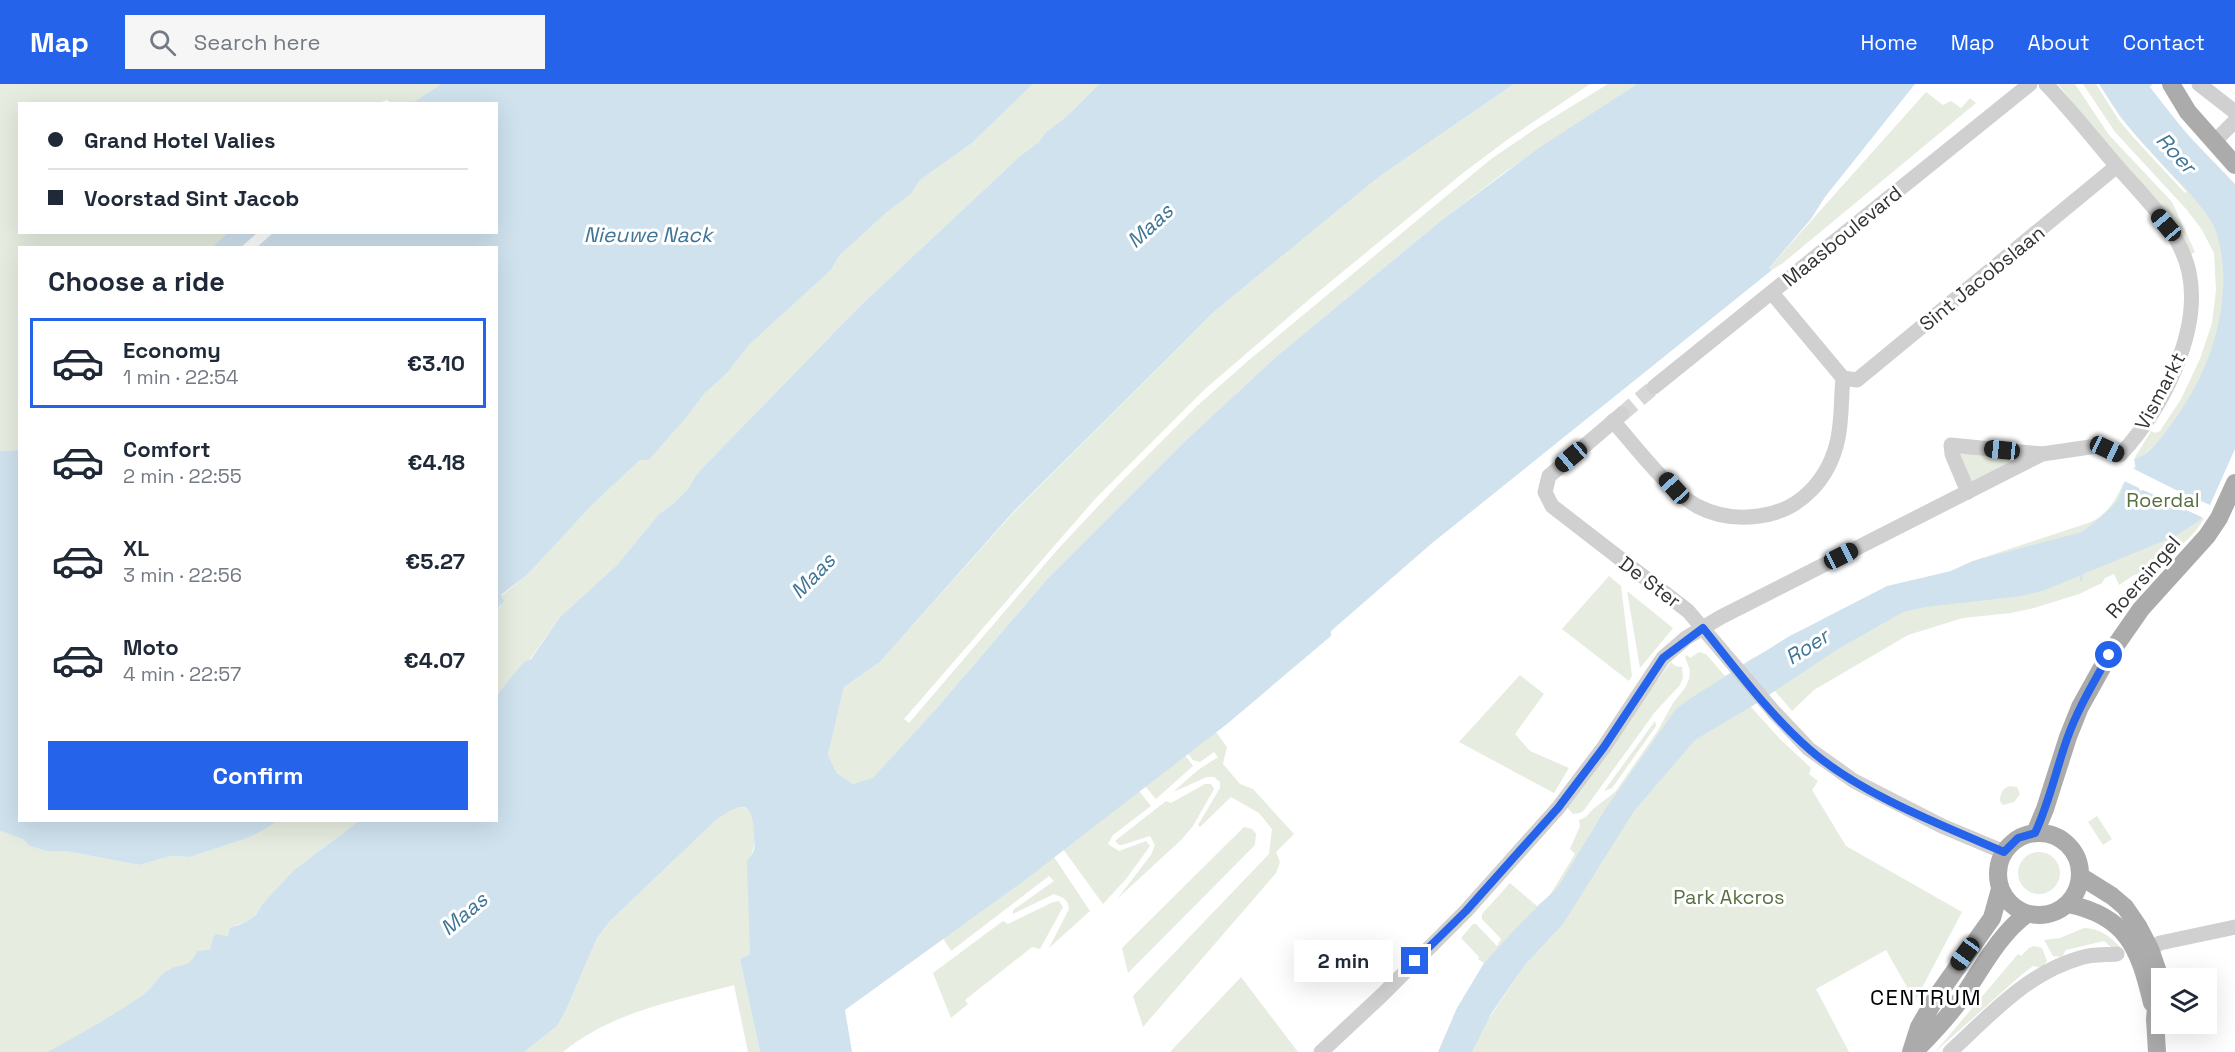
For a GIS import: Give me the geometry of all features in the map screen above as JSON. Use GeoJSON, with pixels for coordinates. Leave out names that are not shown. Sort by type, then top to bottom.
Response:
{"type":"FeatureCollection","features":[{"type":"Feature","properties":{"kind":"main road"},"geometry":{"type":"LineString","coordinates":[[2171,84],[2188,112],[2235,165]]}},
{"type":"Feature","properties":{"kind":"main road"},"geometry":{"type":"LineString","coordinates":[[2214,142],[2235,156]]}},
{"type":"Feature","properties":{"kind":"main road","name":"Roersingel"},"geometry":{"type":"LineString","coordinates":[[2035,833],[2080,707],[2109,655],[2141,609],[2191,555],[2219,518],[2235,483]]}},
{"type":"Feature","properties":{"kind":"main road"},"geometry":{"type":"LineString","coordinates":[[2035,833],[2053,835],[2068,844],[2078,859],[2080,876],[2077,890],[2068,904],[2050,914],[2027,914],[2010,903],[2001,890],[1997,872],[2004,852],[2018,838],[2035,833]]}},
{"type":"Feature","properties":{"kind":"main road"},"geometry":{"type":"LineString","coordinates":[[2080,876],[2125,907],[2150,949],[2157,968]]}},
{"type":"Feature","properties":{"kind":"main road"},"geometry":{"type":"LineString","coordinates":[[1912,1052],[1919,1027],[1937,996],[1992,918],[2001,890]]}},
{"type":"Feature","properties":{"kind":"main road"},"geometry":{"type":"LineString","coordinates":[[2068,904],[2102,914],[2126,936],[2143,968],[2151,999]]}},
{"type":"Feature","properties":{"kind":"main road"},"geometry":{"type":"LineString","coordinates":[[1912,1052],[1935,1032],[1959,1002],[2008,931],[2027,914]]}},
{"type":"Feature","properties":{"kind":"main road"},"geometry":{"type":"LineString","coordinates":[[2156,1034],[2157,1052]]}},
{"type":"Feature","properties":{"kind":"street","name":"Maasboulevard"},"geometry":{"type":"LineString","coordinates":[[1654,387],[2030,84]]}},
{"type":"Feature","properties":{"kind":"street","name":"Vismarkt"},"geometry":{"type":"LineString","coordinates":[[2042,454],[2097,446],[2120,455],[2144,424],[2177,366],[2190,330],[2192,293],[2189,270],[2166,225],[2046,84]]}},
{"type":"Feature","properties":{"kind":"street"},"geometry":{"type":"LineString","coordinates":[[2199,84],[2235,112]]}},
{"type":"Feature","properties":{"kind":"street"},"geometry":{"type":"LineString","coordinates":[[2214,142],[2235,121]]}},
{"type":"Feature","properties":{"kind":"street","name":"Sint Jacobslaan"},"geometry":{"type":"LineString","coordinates":[[1843,378],[1857,380],[2117,166]]}},
{"type":"Feature","properties":{"kind":"street"},"geometry":{"type":"LineString","coordinates":[[1772,293],[1843,378]]}},
{"type":"Feature","properties":{"kind":"street","name":"De Ster"},"geometry":{"type":"LineString","coordinates":[[1843,378],[1838,437],[1826,472],[1818,485],[1806,497],[1770,515],[1743,519],[1720,515],[1697,506],[1674,488],[1618,417],[1549,476],[1545,492],[1552,506],[1688,610],[1774,712],[1809,749],[1854,781],[1942,826],[2004,852]]}},
{"type":"Feature","properties":{"kind":"street"},"geometry":{"type":"LineString","coordinates":[[1968,492],[1951,445],[2042,454]]}},
{"type":"Feature","properties":{"kind":"street"},"geometry":{"type":"LineString","coordinates":[[1321,1052],[1466,911],[1558,808],[1604,747],[1663,658],[1703,628],[2042,454]]}},
{"type":"Feature","properties":{"kind":"street"},"geometry":{"type":"LineString","coordinates":[[2150,949],[2160,943],[2235,927]]}},
{"type":"Feature","properties":{"kind":"street"},"geometry":{"type":"LineString","coordinates":[[1950,1052],[2011,996],[2047,970],[2082,957],[2117,954]]}},
{"type":"Feature","properties":{"kind":"green space"},"geometry":{"type":"Polygon","coordinates":[[[0,84],[441,84],[416,102],[390,102],[387,100],[381,102],[18,102],[18,234],[227,234],[213,246],[18,246],[18,450],[0,451],[0,84]]]}},
{"type":"Feature","properties":{"kind":"green space"},"geometry":{"type":"Polygon","coordinates":[[[1033,84],[1099,84],[836,330],[696,475],[688,489],[659,514],[617,565],[560,617],[530,659],[498,694],[498,608],[501,606],[501,596],[527,575],[592,505],[640,460],[649,460],[704,394],[727,373],[750,344],[831,270],[839,256],[887,212],[911,194],[920,180],[972,143],[1033,84]]]}},
{"type":"Feature","properties":{"kind":"green space"},"geometry":{"type":"Polygon","coordinates":[[[1514,84],[1590,84],[1511,137],[1463,173],[1312,297],[1205,389],[1095,499],[904,719],[909,723],[1058,549],[1118,485],[1197,406],[1249,360],[1491,159],[1608,84],[1637,84],[1505,172],[1443,219],[1277,356],[1184,442],[1049,577],[873,779],[853,784],[837,773],[828,755],[844,687],[880,662],[1014,512],[1215,311],[1380,176],[1514,84]]]}},
{"type":"Feature","properties":{"kind":"green space"},"geometry":{"type":"Polygon","coordinates":[[[2058,84],[2075,84],[2109,135],[2172,202],[2195,252],[2189,255],[2134,178],[2058,84]]]}},
{"type":"Feature","properties":{"kind":"green space","name":"Park Akcros"},"geometry":{"type":"Polygon","coordinates":[[[2083,84],[2153,84],[2150,87],[2161,103],[2221,173],[2235,446],[2201,524],[2170,554],[2175,559],[2168,567],[2162,561],[2153,573],[2134,575],[2119,585],[2114,574],[2105,578],[2102,583],[2079,594],[2034,608],[1963,618],[1908,635],[1814,690],[1792,711],[1775,691],[1751,707],[1811,768],[1809,774],[1818,781],[1812,790],[1846,846],[1962,912],[1915,1001],[1886,950],[1816,989],[1849,1052],[1441,1052],[1488,959],[1484,963],[1478,959],[1479,957],[1461,938],[1473,924],[1476,924],[1497,946],[1501,939],[1482,919],[1482,914],[1510,883],[1537,906],[1550,895],[1575,854],[1570,849],[1580,826],[1579,820],[1586,817],[1615,792],[1685,688],[1690,670],[1685,657],[1687,655],[1690,658],[1699,652],[1706,654],[1725,676],[1751,659],[1885,589],[1951,571],[1973,561],[2091,522],[2107,510],[2135,466],[2158,442],[2141,457],[2134,459],[2151,431],[2155,433],[2160,431],[2181,399],[2200,359],[2212,323],[2216,290],[2214,253],[2202,230],[2187,210],[2115,132],[2083,84]],[[1563,924],[1518,967],[1481,1030],[1525,965],[1563,924]]]}},
{"type":"Feature","properties":{"kind":"green space"},"geometry":{"type":"Polygon","coordinates":[[[1926,92],[1943,105],[1951,101],[1961,108],[1970,98],[1976,103],[1783,263],[1772,270],[1769,268],[1926,92]]]}},
{"type":"Feature","properties":{"kind":"green space"},"geometry":{"type":"Polygon","coordinates":[[[1958,452],[2019,459],[1970,483],[1958,452]]]}},
{"type":"Feature","properties":{"kind":"green space"},"geometry":{"type":"Polygon","coordinates":[[[1609,576],[1621,586],[1632,676],[1629,681],[1562,629],[1609,576]]]}},
{"type":"Feature","properties":{"kind":"green space"},"geometry":{"type":"Polygon","coordinates":[[[1627,591],[1673,628],[1640,668],[1627,591]]]}},
{"type":"Feature","properties":{"kind":"green space"},"geometry":{"type":"Polygon","coordinates":[[[1671,662],[1675,666],[1682,667],[1683,678],[1680,685],[1655,712],[1584,810],[1573,814],[1566,806],[1671,662]]]}},
{"type":"Feature","properties":{"kind":"green space"},"geometry":{"type":"Polygon","coordinates":[[[1520,675],[1544,694],[1515,734],[1530,751],[1569,768],[1554,793],[1459,742],[1520,675]]]}},
{"type":"Feature","properties":{"kind":"green space"},"geometry":{"type":"Polygon","coordinates":[[[1655,721],[1656,726],[1612,788],[1604,791],[1655,721]]]}},
{"type":"Feature","properties":{"kind":"green space"},"geometry":{"type":"Polygon","coordinates":[[[1216,732],[1227,747],[1223,764],[1240,784],[1253,789],[1294,834],[1276,852],[1280,862],[1276,873],[1143,1027],[1133,996],[1269,854],[1272,829],[1259,813],[1231,797],[1200,827],[1198,825],[1220,788],[1220,782],[1214,777],[1207,777],[1173,792],[1198,770],[1218,757],[1214,752],[1200,762],[1193,760],[1187,753],[1216,732]]]}},
{"type":"Feature","properties":{"kind":"green space"},"geometry":{"type":"Polygon","coordinates":[[[1185,755],[1193,766],[1156,799],[1145,786],[1185,755]]]}},
{"type":"Feature","properties":{"kind":"green space"},"geometry":{"type":"Polygon","coordinates":[[[1205,784],[1211,784],[1214,789],[1193,826],[1117,899],[1151,855],[1155,845],[1150,836],[1122,845],[1115,841],[1166,801],[1171,803],[1205,784]]]}},
{"type":"Feature","properties":{"kind":"green space"},"geometry":{"type":"Polygon","coordinates":[[[2010,786],[2017,787],[2020,794],[2014,802],[2003,805],[2000,801],[2001,793],[2010,786]]]}},
{"type":"Feature","properties":{"kind":"green space"},"geometry":{"type":"Polygon","coordinates":[[[1139,791],[1151,806],[1113,835],[1108,844],[1119,851],[1146,841],[1150,846],[1126,879],[1103,904],[1063,849],[1139,791]]]}},
{"type":"Feature","properties":{"kind":"green space"},"geometry":{"type":"Polygon","coordinates":[[[742,807],[752,814],[755,831],[751,856],[750,956],[740,959],[760,1052],[748,1052],[734,985],[644,1009],[623,1017],[582,1038],[563,1052],[524,1052],[557,1026],[597,938],[609,922],[716,820],[732,808],[742,807]]]}},
{"type":"Feature","properties":{"kind":"green space"},"geometry":{"type":"Polygon","coordinates":[[[2097,816],[2112,839],[2103,845],[2088,822],[2097,816]]]}},
{"type":"Feature","properties":{"kind":"green space"},"geometry":{"type":"Polygon","coordinates":[[[276,822],[358,822],[294,870],[263,903],[256,915],[236,925],[228,936],[213,937],[210,949],[197,951],[192,962],[183,967],[169,969],[143,996],[47,1052],[0,1052],[0,831],[24,839],[31,846],[47,851],[65,851],[140,865],[170,856],[190,857],[248,838],[276,822]]]}},
{"type":"Feature","properties":{"kind":"green space"},"geometry":{"type":"Polygon","coordinates":[[[1244,827],[1252,829],[1256,834],[1255,845],[1128,973],[1122,948],[1244,827]]]}},
{"type":"Feature","properties":{"kind":"green space"},"geometry":{"type":"Polygon","coordinates":[[[2039,852],[2047,853],[2054,858],[2059,865],[2059,881],[2054,888],[2047,893],[2039,894],[2031,893],[2024,888],[2019,881],[2018,873],[2019,865],[2024,858],[2031,853],[2039,852]]]}},
{"type":"Feature","properties":{"kind":"green space"},"geometry":{"type":"Polygon","coordinates":[[[1054,857],[1090,911],[1049,948],[1069,909],[1065,899],[1054,894],[1013,914],[1013,910],[1054,881],[1049,876],[951,951],[943,938],[1054,857]]]}},
{"type":"Feature","properties":{"kind":"green space"},"geometry":{"type":"Polygon","coordinates":[[[1059,901],[1063,907],[1040,949],[1032,947],[965,1000],[968,1004],[951,1018],[933,973],[1003,921],[1008,924],[1059,901]]]}},
{"type":"Feature","properties":{"kind":"green space"},"geometry":{"type":"Polygon","coordinates":[[[2084,928],[2104,933],[2120,947],[2112,948],[2104,941],[2066,950],[2062,957],[2053,956],[2044,940],[2060,938],[2084,928]]]}},
{"type":"Feature","properties":{"kind":"green space"},"geometry":{"type":"Polygon","coordinates":[[[2034,946],[2042,948],[2047,961],[2042,968],[2033,966],[2020,976],[1935,1052],[2018,954],[2021,956],[2034,946]]]}},
{"type":"Feature","properties":{"kind":"green space"},"geometry":{"type":"Polygon","coordinates":[[[1241,977],[1298,1052],[1170,1052],[1241,977]]]}},
{"type":"Feature","properties":{"kind":"water","name":"Nieuwe Nack"},"geometry":{"type":"Polygon","coordinates":[[[441,84],[1033,84],[972,143],[920,180],[911,194],[887,212],[839,256],[831,270],[750,344],[727,373],[704,394],[649,460],[640,460],[592,505],[527,575],[501,595],[504,601],[498,608],[498,246],[258,246],[272,234],[498,234],[498,102],[414,102],[441,84]]]}},
{"type":"Feature","properties":{"kind":"water","name":"Maas"},"geometry":{"type":"Polygon","coordinates":[[[1099,84],[1514,84],[1380,176],[1215,311],[1014,511],[880,662],[844,687],[828,755],[837,773],[853,784],[873,778],[936,709],[1049,577],[1184,442],[1277,356],[1443,219],[1539,148],[1637,84],[1915,84],[1825,197],[1811,219],[1769,268],[1772,270],[1431,544],[1331,631],[1331,636],[1227,724],[1025,880],[845,1010],[852,1052],[760,1052],[740,959],[750,955],[747,861],[754,851],[753,823],[748,809],[738,807],[716,820],[609,922],[597,938],[557,1026],[524,1052],[47,1052],[142,996],[164,973],[188,964],[197,951],[210,949],[216,934],[228,936],[230,928],[256,915],[263,903],[294,870],[358,822],[498,822],[498,694],[524,662],[531,659],[560,617],[617,565],[659,514],[688,489],[696,475],[860,306],[1020,156],[1039,142],[1046,132],[1067,116],[1099,84]]]}},
{"type":"Feature","properties":{"kind":"water","name":"Roerdal"},"geometry":{"type":"Polygon","coordinates":[[[2099,84],[2152,84],[2149,86],[2186,133],[2235,184],[2235,449],[2210,505],[2199,521],[2175,536],[2083,574],[2082,581],[2080,581],[2081,575],[2045,590],[2022,596],[1925,607],[1903,612],[1838,649],[1752,706],[1695,740],[1634,811],[1563,924],[1525,965],[1491,1014],[1472,1052],[1438,1052],[1457,1008],[1484,963],[1558,887],[1606,808],[1676,709],[1788,637],[1887,586],[1951,571],[1973,561],[2082,532],[2118,500],[2124,483],[2136,468],[2134,459],[2149,451],[2172,424],[2199,380],[2215,337],[2223,292],[2220,247],[2214,226],[2202,208],[2134,133],[2099,84]]]}},
{"type":"Feature","properties":{"kind":"water"},"geometry":{"type":"Polygon","coordinates":[[[227,234],[256,234],[242,246],[213,246],[227,234]]]}},
{"type":"Feature","properties":{"kind":"water"},"geometry":{"type":"Polygon","coordinates":[[[18,450],[18,822],[276,822],[248,838],[190,857],[170,856],[140,865],[65,851],[47,851],[30,846],[23,839],[0,831],[0,451],[18,450]]]}},
{"type":"Feature","properties":{"kind":"pier"},"geometry":{"type":"Polygon","coordinates":[[[2096,84],[2099,84],[2120,117],[2187,192],[2185,193],[2133,137],[2118,119],[2096,84]]]}},
{"type":"Feature","properties":{"kind":"pier"},"geometry":{"type":"Polygon","coordinates":[[[2132,468],[2210,505],[2204,518],[2186,510],[2183,511],[2182,508],[2162,501],[2161,498],[2143,490],[2140,491],[2139,488],[2124,481],[2132,468]]]}},
{"type":"Feature","properties":{"kind":"tunnel"},"geometry":{"type":"LineString","coordinates":[[1622,414],[1654,387]]}},
{"type":"Feature","properties":{"kind":"district","name":"CENTRUM"},"geometry":{"type":"Point","coordinates":[1926,997]}},
{"type":"Feature","properties":{"kind":"route"},"geometry":{"type":"LineString","coordinates":[[1415,961],[1466,911],[1558,808],[1604,747],[1663,658],[1686,638],[1703,628],[1774,712],[1809,749],[1854,781],[1942,826],[2004,852],[2013,841],[2035,833],[2080,707],[2109,655]]}},
{"type":"Feature","properties":{"kind":"water label","name":"Roer"},"geometry":{"type":"Point","coordinates":[2176,153]}},
{"type":"Feature","properties":{"kind":"water label","name":"Roer"},"geometry":{"type":"Point","coordinates":[1807,647]}}]}
